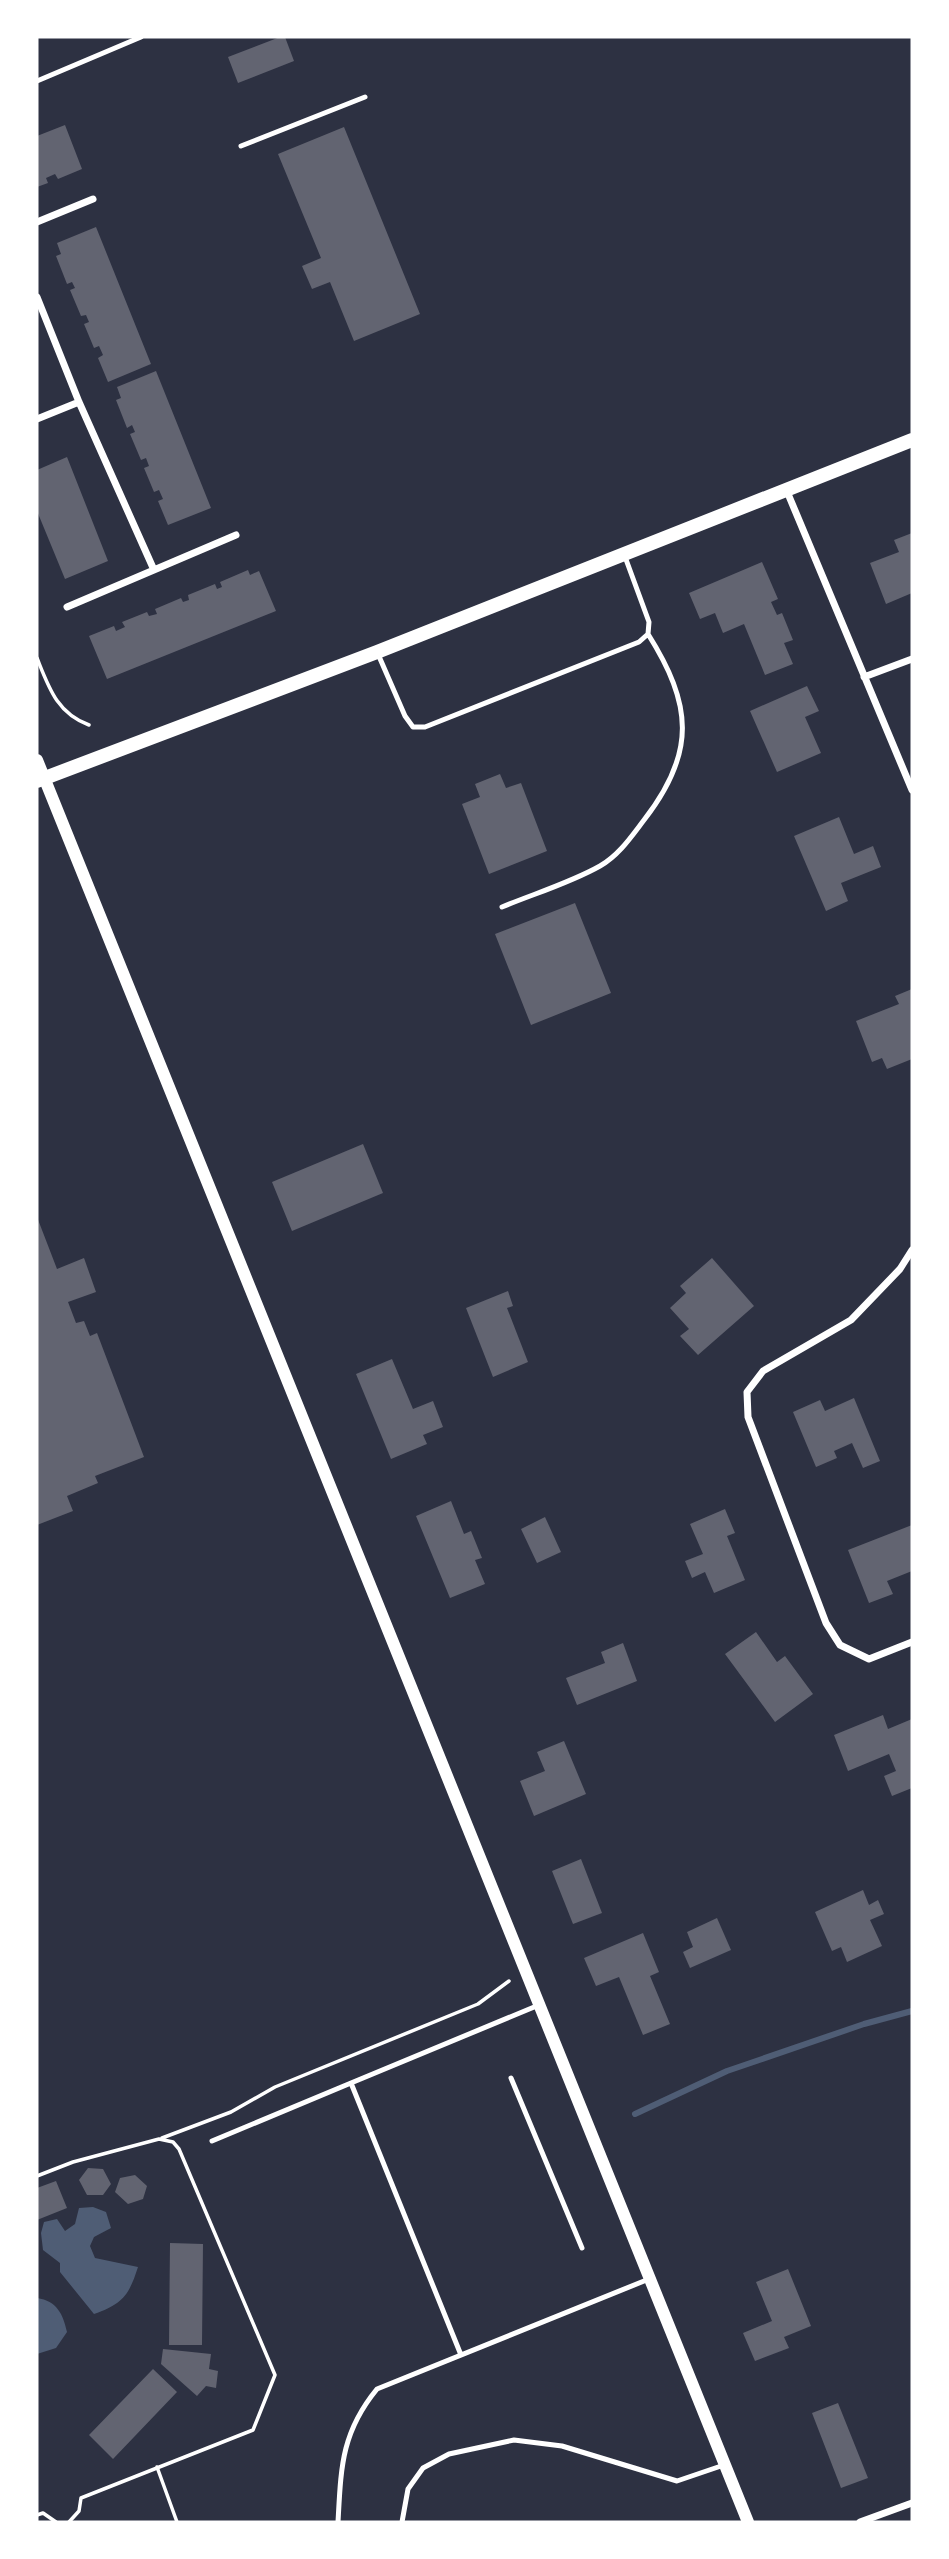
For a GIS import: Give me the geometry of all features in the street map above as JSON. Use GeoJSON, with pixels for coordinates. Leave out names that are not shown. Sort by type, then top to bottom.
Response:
{"type":"FeatureCollection","features":[{"type":"Feature","properties":{"kind":"main road"},"geometry":{"type":"LineString","coordinates":[[41,780],[377,652],[912,440]]}},
{"type":"Feature","properties":{"kind":"street"},"geometry":{"type":"LineString","coordinates":[[37,222],[93,199]]}},
{"type":"Feature","properties":{"kind":"street"},"geometry":{"type":"LineString","coordinates":[[37,297],[79,402],[154,570]]}},
{"type":"Feature","properties":{"kind":"street"},"geometry":{"type":"LineString","coordinates":[[37,419],[79,402]]}},
{"type":"Feature","properties":{"kind":"street"},"geometry":{"type":"LineString","coordinates":[[786,489],[912,790]]}},
{"type":"Feature","properties":{"kind":"street"},"geometry":{"type":"LineString","coordinates":[[67,607],[236,535]]}},
{"type":"Feature","properties":{"kind":"street"},"geometry":{"type":"LineString","coordinates":[[864,677],[912,659]]}},
{"type":"Feature","properties":{"kind":"street"},"geometry":{"type":"LineString","coordinates":[[37,760],[41,780],[748,2522]]}},
{"type":"Feature","properties":{"kind":"street"},"geometry":{"type":"LineString","coordinates":[[912,1250],[900,1269],[851,1320],[763,1371],[747,1392],[748,1417],[826,1623],[840,1645],[869,1660],[912,1642]]}},
{"type":"Feature","properties":{"kind":"street"},"geometry":{"type":"LineString","coordinates":[[860,2522],[912,2503]]}},
{"type":"Feature","properties":{"kind":"lane"},"geometry":{"type":"LineString","coordinates":[[37,81],[141,37]]}},
{"type":"Feature","properties":{"kind":"lane"},"geometry":{"type":"LineString","coordinates":[[242,146],[365,97]]}},
{"type":"Feature","properties":{"kind":"lane"},"geometry":{"type":"LineString","coordinates":[[502,907],[601,866],[623,848],[658,803],[677,762],[684,731],[681,706],[670,669],[648,634],[649,622],[624,554]]}},
{"type":"Feature","properties":{"kind":"lane"},"geometry":{"type":"LineString","coordinates":[[377,652],[404,716],[413,727],[425,727],[639,642],[648,634]]}},
{"type":"Feature","properties":{"kind":"lane"},"geometry":{"type":"LineString","coordinates":[[212,2141],[539,2005]]}},
{"type":"Feature","properties":{"kind":"lane"},"geometry":{"type":"LineString","coordinates":[[511,2078],[582,2248]]}},
{"type":"Feature","properties":{"kind":"lane"},"geometry":{"type":"LineString","coordinates":[[351,2083],[461,2355]]}},
{"type":"Feature","properties":{"kind":"lane"},"geometry":{"type":"LineString","coordinates":[[338,2522],[347,2437],[362,2407],[377,2389],[649,2279]]}},
{"type":"Feature","properties":{"kind":"lane"},"geometry":{"type":"LineString","coordinates":[[402,2522],[408,2489],[423,2468],[449,2454],[514,2440],[562,2446],[677,2481],[724,2465]]}},
{"type":"Feature","properties":{"kind":"path"},"geometry":{"type":"LineString","coordinates":[[37,658],[54,699],[72,718],[89,725]]}},
{"type":"Feature","properties":{"kind":"path"},"geometry":{"type":"LineString","coordinates":[[37,2176],[73,2162],[159,2139],[231,2112],[275,2087],[478,2004],[509,1981]]}},
{"type":"Feature","properties":{"kind":"path"},"geometry":{"type":"LineString","coordinates":[[37,2515],[43,2513],[57,2522],[69,2522],[79,2511],[81,2498],[253,2430],[275,2375],[179,2149],[173,2142],[159,2139]]}},
{"type":"Feature","properties":{"kind":"path"},"geometry":{"type":"LineString","coordinates":[[158,2467],[177,2522]]}},
{"type":"Feature","properties":{"kind":"water"},"geometry":{"type":"Polygon","coordinates":[[[93,2207],[106,2212],[111,2228],[94,2237],[90,2246],[95,2258],[138,2267],[124,2297],[94,2314],[60,2272],[60,2263],[43,2250],[41,2233],[44,2222],[57,2219],[65,2231],[75,2224],[79,2208],[93,2207]]]}},
{"type":"Feature","properties":{"kind":"water"},"geometry":{"type":"Polygon","coordinates":[[[37,2298],[50,2302],[58,2309],[67,2332],[56,2348],[37,2354],[37,2298]]]}},
{"type":"Feature","properties":{"kind":"building"},"geometry":{"type":"Polygon","coordinates":[[[285,37],[294,61],[238,83],[228,57],[285,37]]]}},
{"type":"Feature","properties":{"kind":"building"},"geometry":{"type":"Polygon","coordinates":[[[65,125],[82,169],[58,179],[55,174],[46,178],[48,183],[37,187],[37,136],[65,125]]]}},
{"type":"Feature","properties":{"kind":"building"},"geometry":{"type":"Polygon","coordinates":[[[344,127],[420,314],[354,341],[330,282],[312,289],[302,266],[321,258],[278,154],[344,127]]]}},
{"type":"Feature","properties":{"kind":"building"},"geometry":{"type":"Polygon","coordinates":[[[96,227],[151,364],[108,382],[98,358],[103,355],[99,346],[94,348],[84,324],[89,322],[86,315],[81,316],[70,290],[75,288],[72,282],[67,284],[56,256],[61,254],[57,243],[96,227]]]}},
{"type":"Feature","properties":{"kind":"building"},"geometry":{"type":"Polygon","coordinates":[[[156,371],[211,508],[168,525],[158,501],[163,499],[159,490],[154,492],[144,468],[149,466],[146,458],[141,460],[130,434],[135,432],[132,425],[127,428],[116,400],[121,398],[117,387],[156,371]]]}},
{"type":"Feature","properties":{"kind":"building"},"geometry":{"type":"Polygon","coordinates":[[[67,457],[108,561],[65,579],[37,511],[37,470],[67,457]]]}},
{"type":"Feature","properties":{"kind":"building"},"geometry":{"type":"Polygon","coordinates":[[[912,533],[912,593],[886,604],[870,563],[899,552],[894,540],[912,533]]]}},
{"type":"Feature","properties":{"kind":"building"},"geometry":{"type":"Polygon","coordinates":[[[762,562],[778,599],[771,602],[777,615],[782,613],[793,640],[784,643],[793,664],[765,675],[744,624],[723,633],[715,613],[700,619],[689,593],[762,562]]]}},
{"type":"Feature","properties":{"kind":"building"},"geometry":{"type":"Polygon","coordinates":[[[248,570],[250,575],[259,571],[276,611],[107,679],[89,636],[114,626],[116,631],[125,627],[122,622],[147,612],[149,616],[157,614],[155,609],[181,598],[183,602],[189,600],[188,595],[215,584],[217,589],[222,587],[220,582],[248,570]]]}},
{"type":"Feature","properties":{"kind":"building"},"geometry":{"type":"Polygon","coordinates":[[[807,686],[819,711],[805,717],[821,753],[777,772],[750,711],[807,686]]]}},
{"type":"Feature","properties":{"kind":"building"},"geometry":{"type":"Polygon","coordinates":[[[500,774],[506,788],[521,783],[547,851],[489,874],[462,804],[480,797],[475,784],[500,774]]]}},
{"type":"Feature","properties":{"kind":"building"},"geometry":{"type":"Polygon","coordinates":[[[839,817],[854,854],[873,846],[881,867],[841,883],[848,901],[826,911],[794,836],[839,817]]]}},
{"type":"Feature","properties":{"kind":"building"},"geometry":{"type":"Polygon","coordinates":[[[575,903],[611,993],[531,1025],[495,934],[575,903]]]}},
{"type":"Feature","properties":{"kind":"building"},"geometry":{"type":"Polygon","coordinates":[[[912,989],[912,1059],[887,1069],[882,1058],[872,1062],[856,1021],[899,1004],[895,996],[912,989]]]}},
{"type":"Feature","properties":{"kind":"building"},"geometry":{"type":"Polygon","coordinates":[[[363,1144],[383,1193],[292,1231],[272,1182],[363,1144]]]}},
{"type":"Feature","properties":{"kind":"building"},"geometry":{"type":"Polygon","coordinates":[[[37,1217],[57,1269],[84,1258],[96,1292],[68,1302],[76,1323],[84,1321],[90,1336],[97,1333],[144,1457],[95,1476],[98,1483],[67,1496],[73,1511],[37,1525],[37,1217]]]}},
{"type":"Feature","properties":{"kind":"building"},"geometry":{"type":"Polygon","coordinates":[[[712,1258],[754,1306],[698,1355],[680,1336],[689,1329],[670,1308],[686,1293],[680,1286],[712,1258]]]}},
{"type":"Feature","properties":{"kind":"building"},"geometry":{"type":"Polygon","coordinates":[[[508,1291],[513,1306],[507,1308],[528,1362],[493,1377],[466,1308],[508,1291]]]}},
{"type":"Feature","properties":{"kind":"building"},"geometry":{"type":"Polygon","coordinates":[[[392,1359],[413,1409],[433,1401],[443,1427],[423,1435],[427,1444],[391,1459],[356,1374],[392,1359]]]}},
{"type":"Feature","properties":{"kind":"building"},"geometry":{"type":"Polygon","coordinates":[[[854,1398],[880,1461],[863,1468],[852,1443],[834,1451],[837,1458],[816,1467],[793,1412],[820,1400],[825,1411],[854,1398]]]}},
{"type":"Feature","properties":{"kind":"building"},"geometry":{"type":"Polygon","coordinates":[[[451,1501],[464,1534],[471,1531],[482,1558],[475,1560],[485,1584],[450,1598],[416,1516],[451,1501]]]}},
{"type":"Feature","properties":{"kind":"building"},"geometry":{"type":"Polygon","coordinates":[[[725,1509],[735,1533],[727,1536],[745,1580],[714,1593],[705,1572],[692,1578],[685,1561],[703,1554],[690,1524],[725,1509]]]}},
{"type":"Feature","properties":{"kind":"building"},"geometry":{"type":"Polygon","coordinates":[[[545,1517],[561,1552],[537,1563],[521,1529],[545,1517]]]}},
{"type":"Feature","properties":{"kind":"building"},"geometry":{"type":"Polygon","coordinates":[[[912,1525],[912,1571],[887,1581],[893,1594],[869,1603],[848,1550],[912,1525]]]}},
{"type":"Feature","properties":{"kind":"building"},"geometry":{"type":"Polygon","coordinates":[[[756,1632],[777,1662],[785,1656],[813,1694],[775,1722],[725,1654],[756,1632]]]}},
{"type":"Feature","properties":{"kind":"building"},"geometry":{"type":"Polygon","coordinates":[[[623,1643],[637,1681],[577,1705],[566,1678],[605,1663],[601,1652],[623,1643]]]}},
{"type":"Feature","properties":{"kind":"building"},"geometry":{"type":"Polygon","coordinates":[[[883,1715],[888,1729],[912,1719],[912,1788],[892,1796],[884,1776],[896,1771],[889,1754],[848,1771],[834,1735],[883,1715]]]}},
{"type":"Feature","properties":{"kind":"building"},"geometry":{"type":"Polygon","coordinates":[[[564,1741],[586,1794],[534,1816],[520,1781],[545,1771],[537,1752],[564,1741]]]}},
{"type":"Feature","properties":{"kind":"building"},"geometry":{"type":"Polygon","coordinates":[[[581,1859],[602,1913],[573,1924],[552,1871],[581,1859]]]}},
{"type":"Feature","properties":{"kind":"building"},"geometry":{"type":"Polygon","coordinates":[[[863,1890],[869,1905],[878,1900],[884,1914],[870,1920],[882,1946],[847,1962],[841,1947],[832,1951],[815,1912],[863,1890]]]}},
{"type":"Feature","properties":{"kind":"building"},"geometry":{"type":"Polygon","coordinates":[[[717,1918],[731,1950],[690,1968],[683,1952],[693,1947],[687,1932],[717,1918]]]}},
{"type":"Feature","properties":{"kind":"building"},"geometry":{"type":"Polygon","coordinates":[[[643,1933],[659,1972],[650,1976],[670,2024],[643,2035],[619,1977],[596,1986],[584,1958],[643,1933]]]}},
{"type":"Feature","properties":{"kind":"building"},"geometry":{"type":"Polygon","coordinates":[[[88,2168],[103,2169],[111,2184],[103,2195],[87,2195],[79,2180],[88,2168]]]}},
{"type":"Feature","properties":{"kind":"building"},"geometry":{"type":"Polygon","coordinates":[[[135,2175],[147,2186],[143,2199],[128,2204],[115,2192],[120,2178],[135,2175]]]}},
{"type":"Feature","properties":{"kind":"building"},"geometry":{"type":"Polygon","coordinates":[[[56,2181],[67,2208],[37,2220],[37,2188],[56,2181]]]}},
{"type":"Feature","properties":{"kind":"building"},"geometry":{"type":"Polygon","coordinates":[[[170,2243],[203,2244],[202,2345],[169,2345],[170,2243]]]}},
{"type":"Feature","properties":{"kind":"building"},"geometry":{"type":"Polygon","coordinates":[[[788,2269],[811,2326],[784,2337],[789,2348],[755,2361],[743,2333],[772,2321],[756,2282],[788,2269]]]}},
{"type":"Feature","properties":{"kind":"building"},"geometry":{"type":"Polygon","coordinates":[[[163,2349],[211,2354],[209,2369],[218,2371],[216,2388],[206,2386],[197,2396],[161,2364],[163,2349]]]}},
{"type":"Feature","properties":{"kind":"building"},"geometry":{"type":"Polygon","coordinates":[[[153,2369],[177,2392],[113,2459],[89,2435],[153,2369]]]}},
{"type":"Feature","properties":{"kind":"building"},"geometry":{"type":"Polygon","coordinates":[[[838,2403],[868,2478],[841,2488],[812,2413],[838,2403]]]}},
{"type":"Feature","properties":{"kind":"waterway"},"geometry":{"type":"LineString","coordinates":[[635,2114],[727,2071],[864,2024],[912,2011]]}}]}
